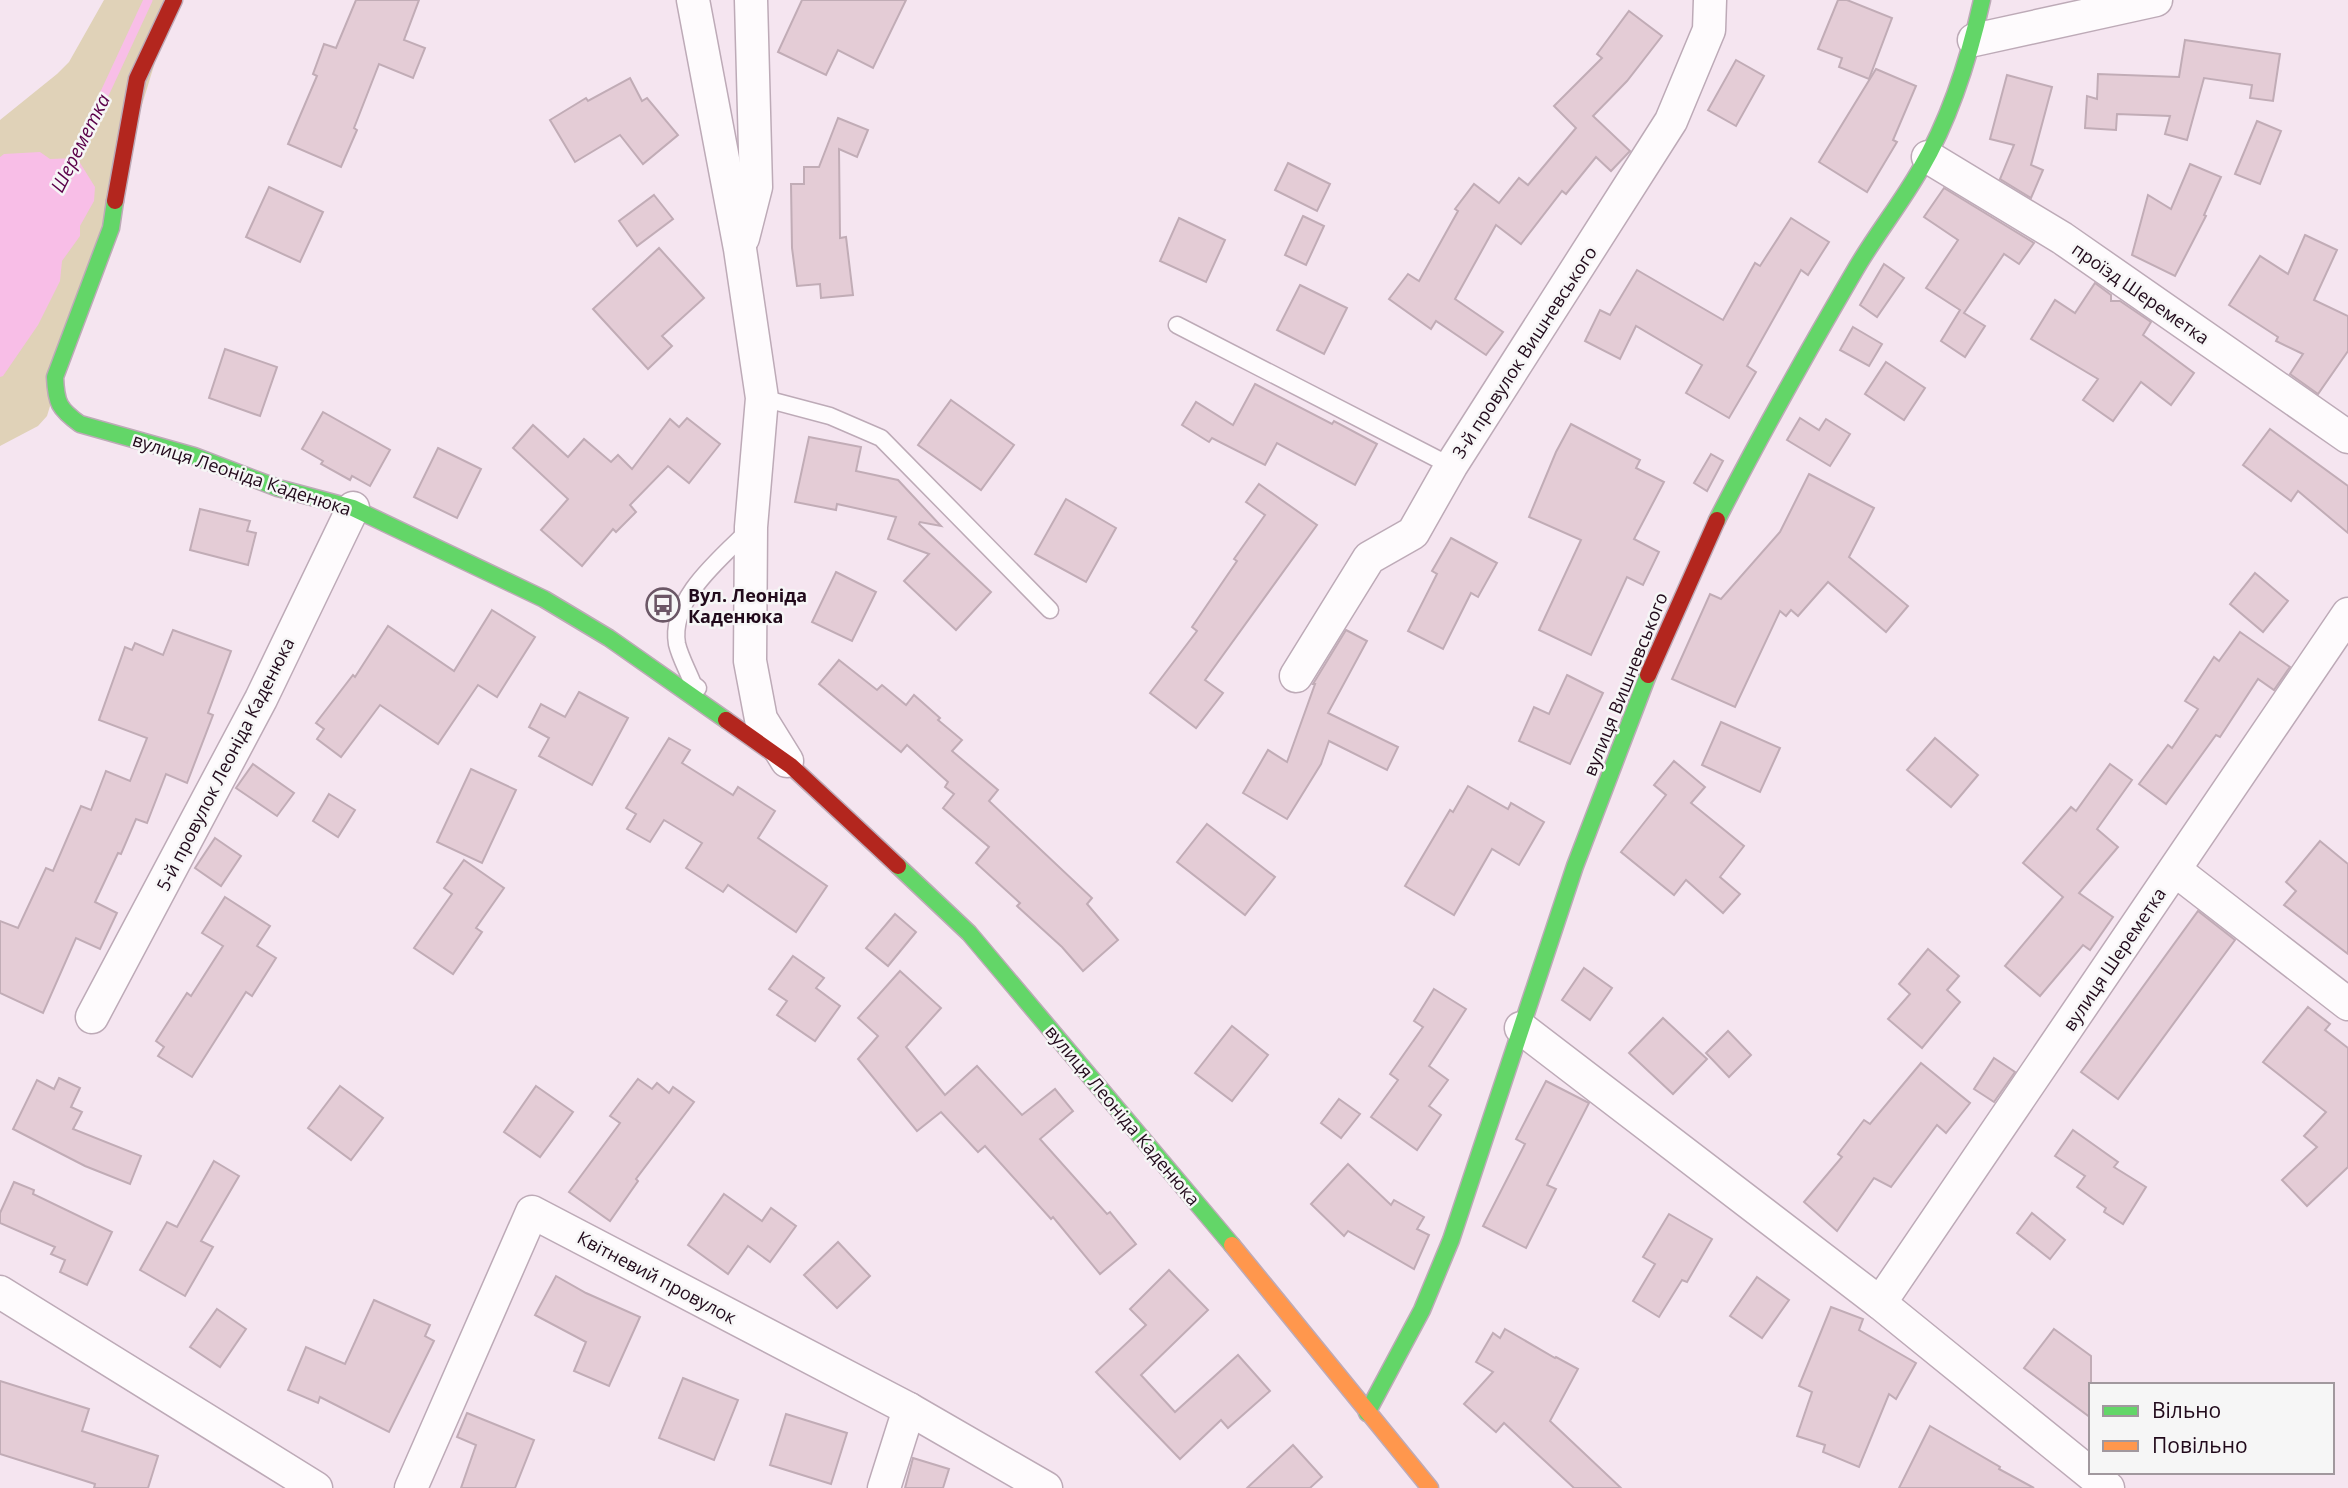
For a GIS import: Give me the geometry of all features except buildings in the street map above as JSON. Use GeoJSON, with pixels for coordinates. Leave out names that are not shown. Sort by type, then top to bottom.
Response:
{"type":"FeatureCollection","features":[{"type":"Feature","properties":{"kind":"street","name":"вулиця Леоніда Каденюка"},"geometry":{"type":"LineString","coordinates":[[174,0],[137,79],[111,228],[55,377],[56,398],[64,413],[80,424],[194,456],[278,488],[353,508],[544,599],[578,618],[791,766],[969,933],[1204,1210],[1430,1488]]}},
{"type":"Feature","properties":{"kind":"street","name":"вулиця Леоніда Каденюка"},"geometry":{"type":"LineString","coordinates":[[693,0],[740,249],[762,398],[751,527],[750,661],[761,719],[791,766]]}},
{"type":"Feature","properties":{"kind":"street","name":"вулиця Леоніда Каденюка"},"geometry":{"type":"LineString","coordinates":[[740,249],[756,187],[751,0]]}},
{"type":"Feature","properties":{"kind":"street","name":"3-й провулок Вишневського"},"geometry":{"type":"LineString","coordinates":[[1296,676],[1369,558],[1413,533],[1451,466],[1671,121],[1709,30],[1710,0]]}},
{"type":"Feature","properties":{"kind":"street","name":"вулиця Вишневського"},"geometry":{"type":"LineString","coordinates":[[1367,1413],[1421,1310],[1447,1249],[1572,873],[1676,609],[1749,455],[1863,256],[1928,158],[1958,90],[1974,40],[1982,0]]}},
{"type":"Feature","properties":{"kind":"street"},"geometry":{"type":"LineString","coordinates":[[1974,40],[2156,0]]}},
{"type":"Feature","properties":{"kind":"street","name":"проїзд Шереметка"},"geometry":{"type":"LineString","coordinates":[[1928,158],[2063,238],[2348,437]]}},
{"type":"Feature","properties":{"kind":"street","name":"5-й провулок Леоніда Каденюка"},"geometry":{"type":"LineString","coordinates":[[92,1017],[261,699],[353,508]]}},
{"type":"Feature","properties":{"kind":"street","name":"вулиця Шереметка"},"geometry":{"type":"LineString","coordinates":[[1880,1303],[2348,614]]}},
{"type":"Feature","properties":{"kind":"street"},"geometry":{"type":"LineString","coordinates":[[2175,870],[2348,1004]]}},
{"type":"Feature","properties":{"kind":"street"},"geometry":{"type":"LineString","coordinates":[[1521,1028],[1880,1303],[2089,1473]]}},
{"type":"Feature","properties":{"kind":"street","name":"Квітневий провулок"},"geometry":{"type":"LineString","coordinates":[[411,1488],[532,1212],[909,1409],[1046,1488]]}},
{"type":"Feature","properties":{"kind":"street"},"geometry":{"type":"LineString","coordinates":[[0,1292],[316,1488]]}},
{"type":"Feature","properties":{"kind":"street"},"geometry":{"type":"LineString","coordinates":[[884,1488],[909,1409]]}},
{"type":"Feature","properties":{"kind":"street"},"geometry":{"type":"LineString","coordinates":[[2091,1474],[2108,1488]]}},
{"type":"Feature","properties":{"kind":"lane"},"geometry":{"type":"LineString","coordinates":[[1177,325],[1451,466]]}},
{"type":"Feature","properties":{"kind":"lane"},"geometry":{"type":"LineString","coordinates":[[762,398],[830,416],[880,438],[1050,610]]}},
{"type":"Feature","properties":{"kind":"lane"},"geometry":{"type":"LineString","coordinates":[[751,527],[702,577],[678,612],[677,643],[693,684],[746,725],[791,766]]}},
{"type":"Feature","properties":{"kind":"shaded area"},"geometry":{"type":"Polygon","coordinates":[[[104,0],[174,0],[47,416],[38,426],[0,446],[0,120],[69,62],[104,0]]]}},
{"type":"Feature","properties":{"kind":"shaded area"},"geometry":{"type":"Polygon","coordinates":[[[40,152],[50,159],[77,158],[95,187],[94,201],[80,226],[80,236],[62,261],[60,281],[38,325],[0,377],[0,157],[4,154],[40,152]]]}},
{"type":"Feature","properties":{"kind":"waterway","name":"Шереметка"},"geometry":{"type":"LineString","coordinates":[[70,168],[148,0]]}},
{"type":"Feature","properties":{"kind":"traffic: fast"},"geometry":{"type":"LineString","coordinates":[[1717,520],[1836,303],[1931,150],[1958,87],[1982,0]]}},
{"type":"Feature","properties":{"kind":"traffic: fast"},"geometry":{"type":"LineString","coordinates":[[115,201],[111,228],[55,377],[60,405],[73,419],[80,424],[194,456],[278,488],[353,508],[544,599],[609,638],[726,720]]}},
{"type":"Feature","properties":{"kind":"traffic: fast"},"geometry":{"type":"LineString","coordinates":[[1367,1413],[1422,1310],[1451,1240],[1575,866],[1648,675]]}},
{"type":"Feature","properties":{"kind":"traffic: fast"},"geometry":{"type":"LineString","coordinates":[[898,866],[969,933],[1232,1245]]}},
{"type":"Feature","properties":{"kind":"traffic: slow"},"geometry":{"type":"LineString","coordinates":[[1232,1245],[1430,1488]]}},
{"type":"Feature","properties":{"kind":"traffic: jam"},"geometry":{"type":"LineString","coordinates":[[115,201],[137,79],[174,0]]}},
{"type":"Feature","properties":{"kind":"traffic: jam"},"geometry":{"type":"LineString","coordinates":[[1648,675],[1717,520]]}},
{"type":"Feature","properties":{"kind":"traffic: jam"},"geometry":{"type":"LineString","coordinates":[[726,720],[791,766],[898,866]]}},
{"type":"Feature","properties":{"kind":"place","name":"Вул. Леоніда Каденюка"},"geometry":{"type":"Point","coordinates":[663,605]}}]}
